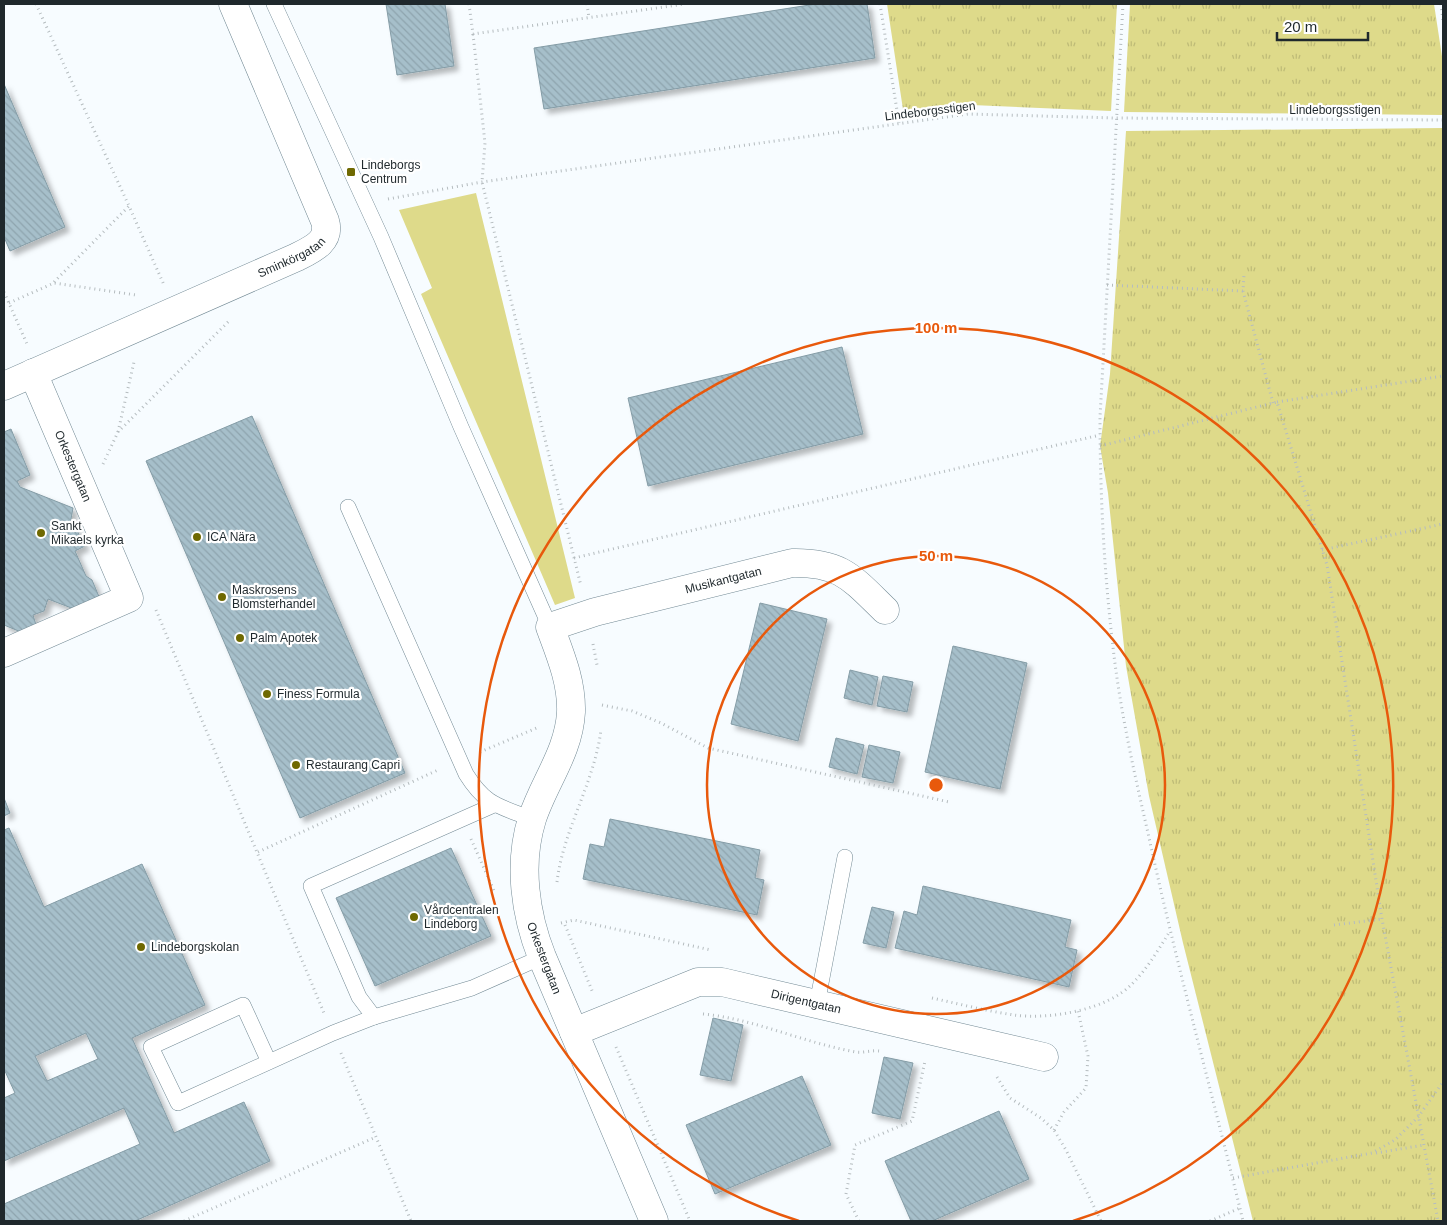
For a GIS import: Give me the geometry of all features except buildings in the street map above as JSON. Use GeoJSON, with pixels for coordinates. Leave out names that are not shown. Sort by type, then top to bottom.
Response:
{"type":"FeatureCollection","features":[{"type":"Feature","properties":{"kind":"street","name":"Sminkörgatan"},"geometry":{"type":"LineString","coordinates":[[4,386],[297,257],[319,245],[328,230],[233,4]]}},
{"type":"Feature","properties":{"kind":"street","name":"Orkestergatan"},"geometry":{"type":"LineString","coordinates":[[4,653],[129,598],[43,369]]}},
{"type":"Feature","properties":{"kind":"street","name":"Musikantgatan"},"geometry":{"type":"LineString","coordinates":[[550,627],[595,612],[792,563],[817,562],[836,569],[854,579],[885,610]]}},
{"type":"Feature","properties":{"kind":"street","name":"Orkestergatan"},"geometry":{"type":"LineString","coordinates":[[550,627],[569,684],[571,712],[561,758],[532,819],[525,854],[527,909],[533,934],[542,957],[654,1221]]}},
{"type":"Feature","properties":{"kind":"street","name":"Dirigentgatan"},"geometry":{"type":"LineString","coordinates":[[574,1032],[698,982],[722,982],[1044,1057]]}},
{"type":"Feature","properties":{"kind":"lane"},"geometry":{"type":"LineString","coordinates":[[274,4],[381,237],[461,427],[550,627]]}},
{"type":"Feature","properties":{"kind":"lane"},"geometry":{"type":"LineString","coordinates":[[348,507],[466,774],[477,792],[494,805],[532,819]]}},
{"type":"Feature","properties":{"kind":"lane"},"geometry":{"type":"LineString","coordinates":[[374,1018],[359,997],[311,886],[494,805]]}},
{"type":"Feature","properties":{"kind":"lane"},"geometry":{"type":"LineString","coordinates":[[817,1004],[845,857]]}},
{"type":"Feature","properties":{"kind":"lane"},"geometry":{"type":"LineString","coordinates":[[269,1062],[242,1005],[151,1047],[178,1103],[374,1018],[472,988],[542,957]]}},
{"type":"Feature","properties":{"kind":"path"},"geometry":{"type":"LineString","coordinates":[[36,4],[130,206],[165,289]]}},
{"type":"Feature","properties":{"kind":"path"},"geometry":{"type":"LineString","coordinates":[[468,4],[473,34],[685,4]]}},
{"type":"Feature","properties":{"kind":"path"},"geometry":{"type":"LineString","coordinates":[[587,4],[589,18]]}},
{"type":"Feature","properties":{"kind":"path"},"geometry":{"type":"LineString","coordinates":[[880,4],[899,123]]}},
{"type":"Feature","properties":{"kind":"path"},"geometry":{"type":"LineString","coordinates":[[1123,4],[1106,285],[1100,435],[1104,555],[1113,648],[1130,754],[1171,931],[1243,1221]]}},
{"type":"Feature","properties":{"kind":"path"},"geometry":{"type":"LineString","coordinates":[[1441,4],[1443,21]]}},
{"type":"Feature","properties":{"kind":"path","name":"Lindeborgsstigen"},"geometry":{"type":"LineString","coordinates":[[473,34],[485,143],[482,182],[968,114],[1116,118],[1443,120]]}},
{"type":"Feature","properties":{"kind":"path"},"geometry":{"type":"LineString","coordinates":[[9,303],[54,283],[130,206]]}},
{"type":"Feature","properties":{"kind":"path"},"geometry":{"type":"LineString","coordinates":[[1244,274],[1243,291],[1275,402],[1327,565],[1382,919],[1438,1221]]}},
{"type":"Feature","properties":{"kind":"path"},"geometry":{"type":"LineString","coordinates":[[54,283],[147,296],[118,432],[102,465]]}},
{"type":"Feature","properties":{"kind":"path"},"geometry":{"type":"LineString","coordinates":[[1106,285],[1243,291]]}},
{"type":"Feature","properties":{"kind":"path"},"geometry":{"type":"LineString","coordinates":[[4,292],[26,344]]}},
{"type":"Feature","properties":{"kind":"path"},"geometry":{"type":"LineString","coordinates":[[118,432],[234,316]]}},
{"type":"Feature","properties":{"kind":"path"},"geometry":{"type":"LineString","coordinates":[[1100,446],[1275,402],[1443,376]]}},
{"type":"Feature","properties":{"kind":"path"},"geometry":{"type":"LineString","coordinates":[[574,558],[1100,435]]}},
{"type":"Feature","properties":{"kind":"path"},"geometry":{"type":"LineString","coordinates":[[1322,550],[1443,524]]}},
{"type":"Feature","properties":{"kind":"path"},"geometry":{"type":"LineString","coordinates":[[602,705],[632,711],[661,723],[708,748],[949,802]]}},
{"type":"Feature","properties":{"kind":"path"},"geometry":{"type":"LineString","coordinates":[[474,755],[540,726]]}},
{"type":"Feature","properties":{"kind":"path"},"geometry":{"type":"LineString","coordinates":[[258,852],[440,769]]}},
{"type":"Feature","properties":{"kind":"path"},"geometry":{"type":"LineString","coordinates":[[1334,925],[1382,919]]}},
{"type":"Feature","properties":{"kind":"path"},"geometry":{"type":"LineString","coordinates":[[557,925],[574,920],[718,952]]}},
{"type":"Feature","properties":{"kind":"path"},"geometry":{"type":"LineString","coordinates":[[1443,927],[1443,969]]}},
{"type":"Feature","properties":{"kind":"path"},"geometry":{"type":"LineString","coordinates":[[929,997],[1016,1015],[1056,1014],[1078,1011],[1110,1000],[1132,984],[1171,931]]}},
{"type":"Feature","properties":{"kind":"path"},"geometry":{"type":"LineString","coordinates":[[1054,1130],[1064,1112],[1086,1088],[1088,1056],[1078,1011]]}},
{"type":"Feature","properties":{"kind":"path"},"geometry":{"type":"LineString","coordinates":[[697,1013],[731,1017],[767,1030],[858,1053],[875,1050],[883,1052]]}},
{"type":"Feature","properties":{"kind":"path"},"geometry":{"type":"LineString","coordinates":[[614,1044],[621,1041]]}},
{"type":"Feature","properties":{"kind":"path"},"geometry":{"type":"LineString","coordinates":[[917,1060],[934,1063]]}},
{"type":"Feature","properties":{"kind":"path"},"geometry":{"type":"LineString","coordinates":[[858,1221],[846,1194],[855,1145],[912,1121],[925,1061]]}},
{"type":"Feature","properties":{"kind":"path"},"geometry":{"type":"LineString","coordinates":[[987,1074],[996,1076],[1010,1098],[1041,1118],[1054,1130],[1102,1221]]}},
{"type":"Feature","properties":{"kind":"path"},"geometry":{"type":"LineString","coordinates":[[1372,1153],[1395,1140],[1418,1116],[1443,1082]]}},
{"type":"Feature","properties":{"kind":"path"},"geometry":{"type":"LineString","coordinates":[[1435,1092],[1443,1092]]}},
{"type":"Feature","properties":{"kind":"path"},"geometry":{"type":"LineString","coordinates":[[184,1221],[376,1137]]}},
{"type":"Feature","properties":{"kind":"path"},"geometry":{"type":"LineString","coordinates":[[1233,1178],[1424,1145]]}},
{"type":"Feature","properties":{"kind":"path"},"geometry":{"type":"LineString","coordinates":[[1210,1221],[1240,1208]]}},
{"type":"Feature","properties":{"kind":"green space"},"geometry":{"type":"Polygon","coordinates":[[[887,4],[1117,4],[1111,111],[972,105],[904,116],[887,4]]]}},
{"type":"Feature","properties":{"kind":"green space"},"geometry":{"type":"Polygon","coordinates":[[[1130,4],[1434,4],[1443,63],[1443,115],[1124,112],[1130,4]]]}},
{"type":"Feature","properties":{"kind":"green space"},"geometry":{"type":"Polygon","coordinates":[[[1443,128],[1443,1221],[1253,1221],[1183,943],[1149,796],[1126,666],[1108,493],[1100,446],[1110,374],[1126,131],[1443,128]]]}},
{"type":"Feature","properties":{"kind":"green space"},"geometry":{"type":"Polygon","coordinates":[[[476,193],[575,598],[555,605],[421,294],[432,288],[399,210],[476,193]]]}},
{"type":"Feature","properties":{"kind":"place","name":"Lindeborgs Centrum"},"geometry":{"type":"Point","coordinates":[351,172]}},
{"type":"Feature","properties":{"kind":"place","name":"Sankt Mikaels kyrka"},"geometry":{"type":"Point","coordinates":[41,533]}},
{"type":"Feature","properties":{"kind":"place","name":"ICA Nära"},"geometry":{"type":"Point","coordinates":[197,537]}},
{"type":"Feature","properties":{"kind":"place","name":"Maskrosens Blomsterhandel"},"geometry":{"type":"Point","coordinates":[222,597]}},
{"type":"Feature","properties":{"kind":"place","name":"Palm Apotek"},"geometry":{"type":"Point","coordinates":[240,638]}},
{"type":"Feature","properties":{"kind":"place","name":"Finess Formula"},"geometry":{"type":"Point","coordinates":[267,694]}},
{"type":"Feature","properties":{"kind":"place","name":"Restaurang Capri"},"geometry":{"type":"Point","coordinates":[296,765]}},
{"type":"Feature","properties":{"kind":"place","name":"Vårdcentralen Lindeborg"},"geometry":{"type":"Point","coordinates":[414,917]}},
{"type":"Feature","properties":{"kind":"place","name":"Lindeborgskolan"},"geometry":{"type":"Point","coordinates":[141,947]}}]}
